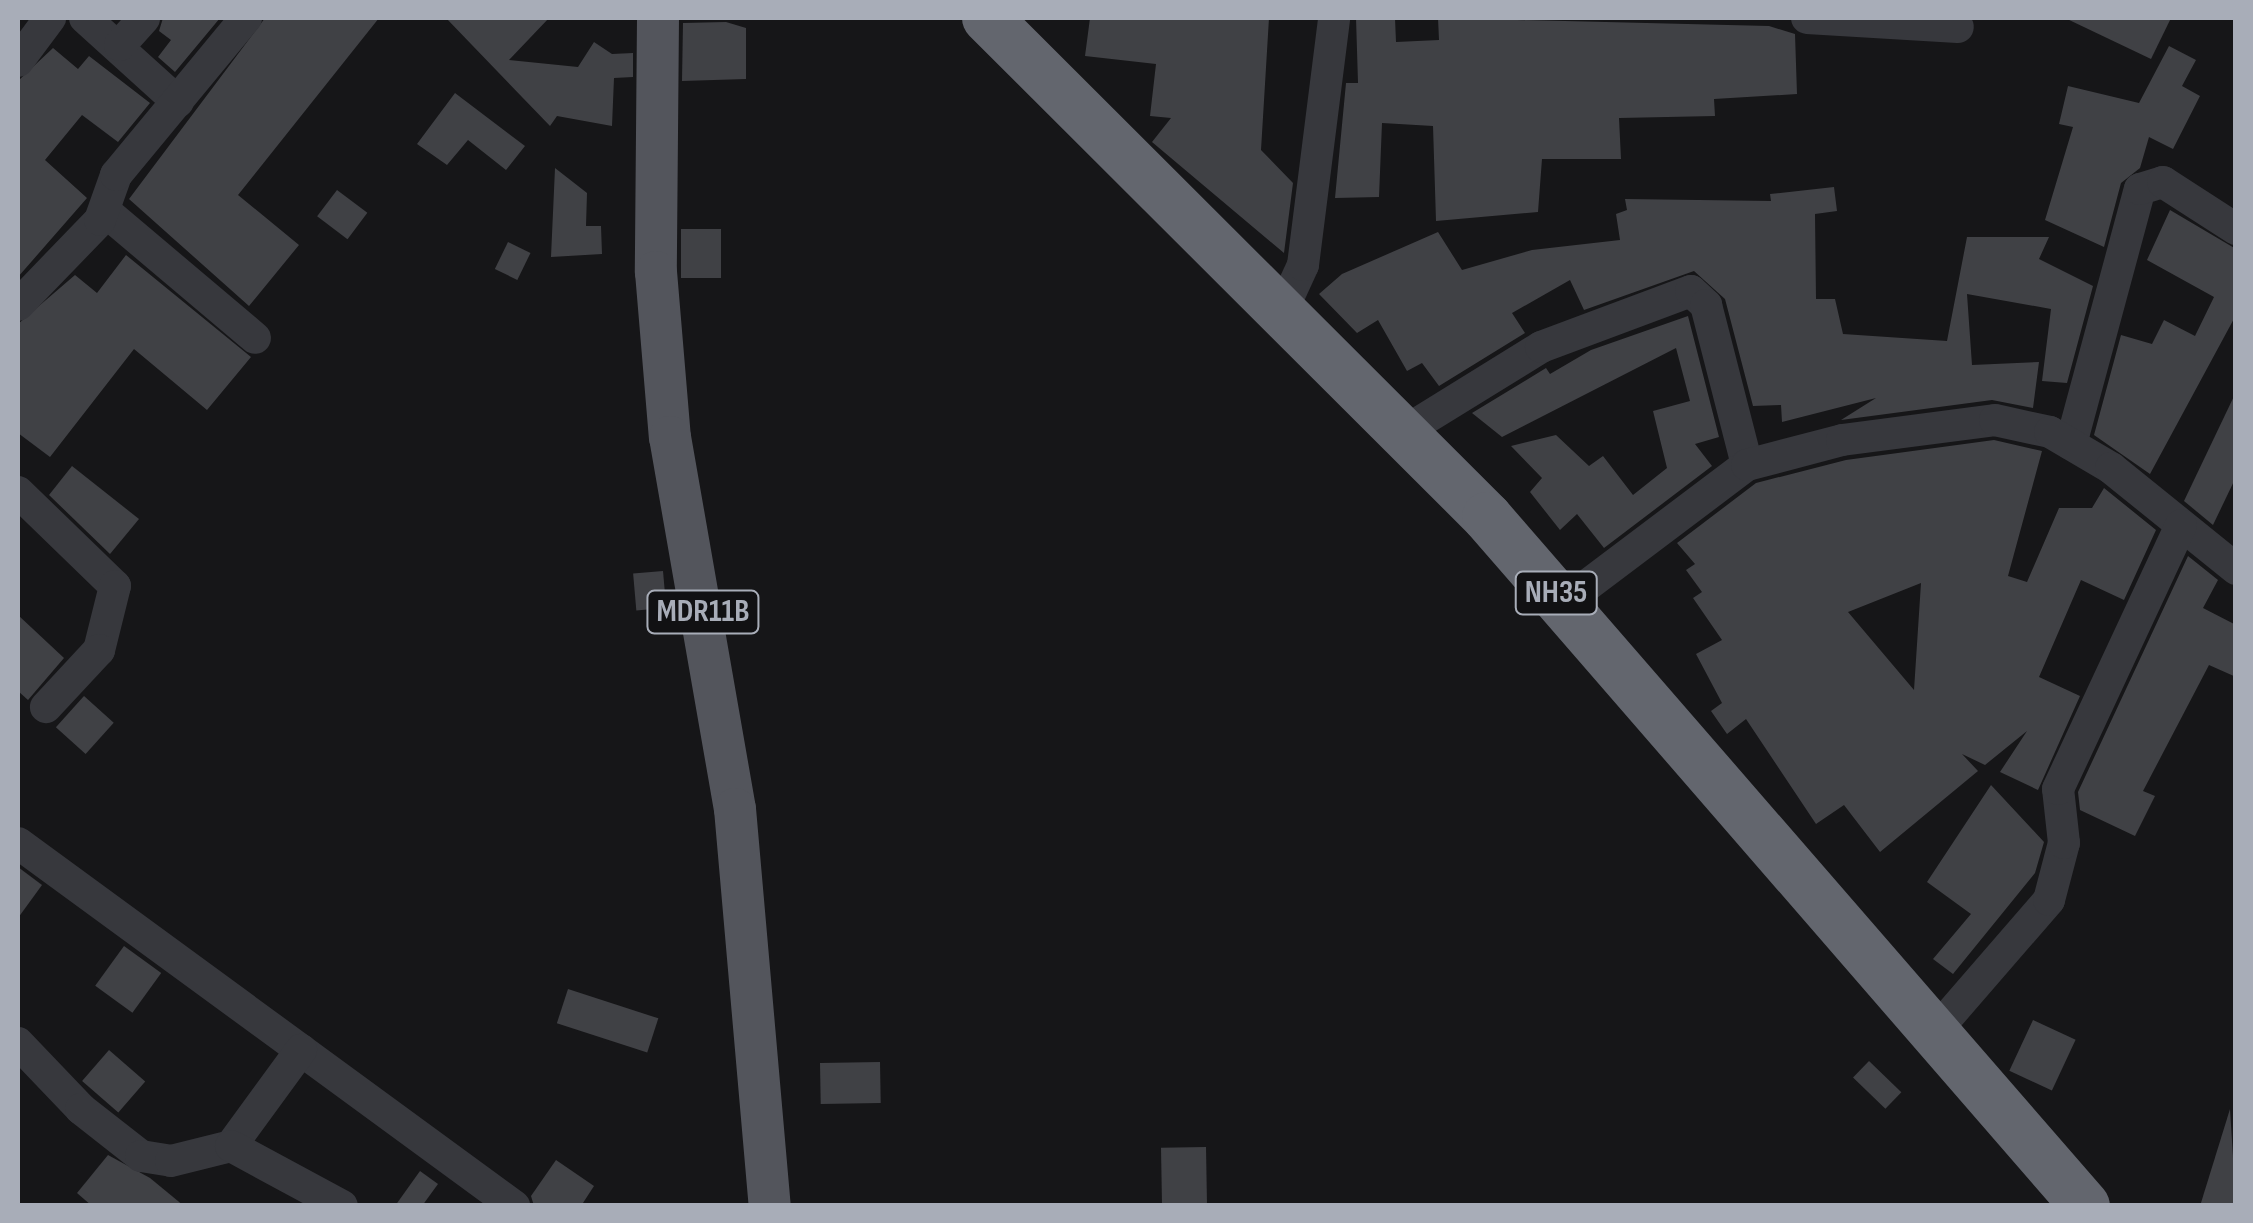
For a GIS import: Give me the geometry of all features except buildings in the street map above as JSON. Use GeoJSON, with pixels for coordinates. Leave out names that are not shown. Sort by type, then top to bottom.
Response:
{"type":"FeatureCollection","features":[{"type":"Feature","properties":{"kind":"highway","name":"NH35"},"geometry":{"type":"LineString","coordinates":[[987,18],[1402,433],[1565,602],[2085,1206]]}},
{"type":"Feature","properties":{"kind":"main road","name":"MDR11B"},"geometry":{"type":"LineString","coordinates":[[658,18],[656,272],[670,436],[736,810],[770,1206]]}},
{"type":"Feature","properties":{"kind":"street"},"geometry":{"type":"LineString","coordinates":[[18,61],[50,18]]}},
{"type":"Feature","properties":{"kind":"street"},"geometry":{"type":"LineString","coordinates":[[84,18],[120,46],[178,102]]}},
{"type":"Feature","properties":{"kind":"street"},"geometry":{"type":"LineString","coordinates":[[120,46],[144,18]]}},
{"type":"Feature","properties":{"kind":"street"},"geometry":{"type":"LineString","coordinates":[[18,305],[106,212],[116,175],[246,18]]}},
{"type":"Feature","properties":{"kind":"street"},"geometry":{"type":"LineString","coordinates":[[1281,313],[1303,265],[1334,18]]}},
{"type":"Feature","properties":{"kind":"street"},"geometry":{"type":"LineString","coordinates":[[1807,18],[1958,27]]}},
{"type":"Feature","properties":{"kind":"street"},"geometry":{"type":"LineString","coordinates":[[2071,444],[2140,188],[2162,182],[2236,229]]}},
{"type":"Feature","properties":{"kind":"street"},"geometry":{"type":"LineString","coordinates":[[106,212],[256,338]]}},
{"type":"Feature","properties":{"kind":"street"},"geometry":{"type":"LineString","coordinates":[[1402,433],[1541,347],[1691,292],[1706,305],[1747,465]]}},
{"type":"Feature","properties":{"kind":"street"},"geometry":{"type":"LineString","coordinates":[[1565,602],[1747,465],[1842,440],[1994,420],[2020,421],[2071,444],[2236,570]]}},
{"type":"Feature","properties":{"kind":"street"},"geometry":{"type":"LineString","coordinates":[[18,492],[115,586],[99,650],[46,707]]}},
{"type":"Feature","properties":{"kind":"street"},"geometry":{"type":"LineString","coordinates":[[1933,1034],[2049,900],[2064,843],[2058,789],[2180,526]]}},
{"type":"Feature","properties":{"kind":"street"},"geometry":{"type":"LineString","coordinates":[[18,843],[514,1206]]}},
{"type":"Feature","properties":{"kind":"street"},"geometry":{"type":"LineString","coordinates":[[18,1043],[82,1110],[141,1156],[172,1161],[231,1146],[301,1050]]}},
{"type":"Feature","properties":{"kind":"street"},"geometry":{"type":"LineString","coordinates":[[231,1146],[342,1206]]}}]}
